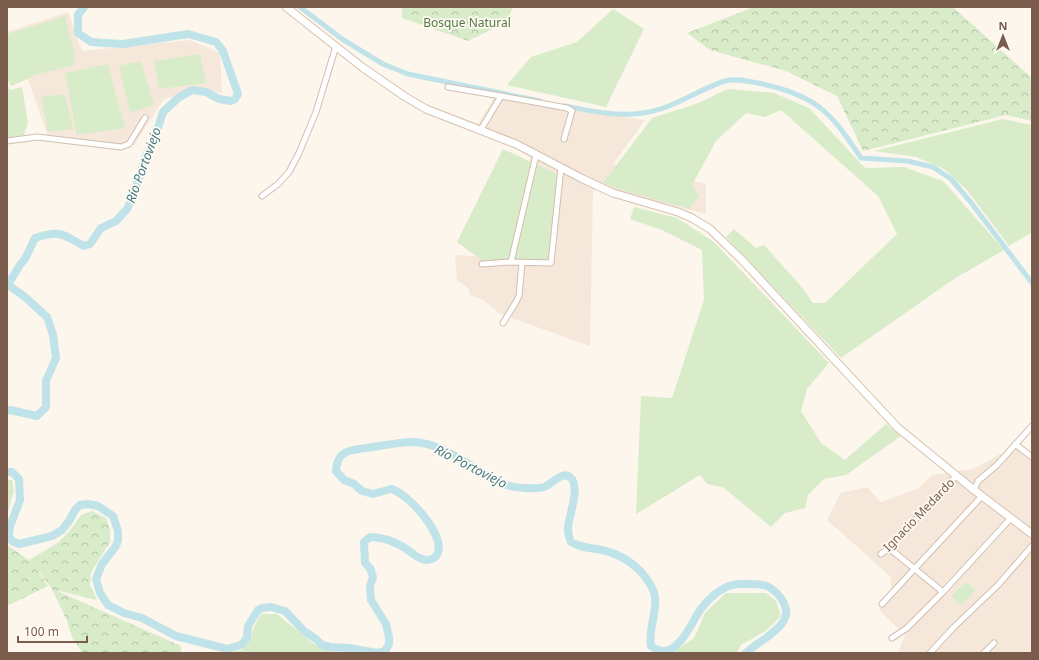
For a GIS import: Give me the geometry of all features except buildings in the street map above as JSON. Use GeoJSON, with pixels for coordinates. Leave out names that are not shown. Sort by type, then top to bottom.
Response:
{"type":"FeatureCollection","features":[{"type":"Feature","properties":{"kind":"street"},"geometry":{"type":"LineString","coordinates":[[286,7],[362,67],[404,96],[426,109],[516,144],[612,193],[678,212],[710,229],[742,260],[897,427],[932,458],[1032,534]]}},
{"type":"Feature","properties":{"kind":"street"},"geometry":{"type":"LineString","coordinates":[[262,196],[278,184],[289,172],[299,153],[316,112],[336,46]]}},
{"type":"Feature","properties":{"kind":"street"},"geometry":{"type":"LineString","coordinates":[[448,87],[567,108],[572,111],[564,139]]}},
{"type":"Feature","properties":{"kind":"street"},"geometry":{"type":"LineString","coordinates":[[480,131],[502,96]]}},
{"type":"Feature","properties":{"kind":"street"},"geometry":{"type":"LineString","coordinates":[[7,140],[37,137],[121,147],[129,144],[145,118]]}},
{"type":"Feature","properties":{"kind":"street"},"geometry":{"type":"LineString","coordinates":[[511,262],[536,155]]}},
{"type":"Feature","properties":{"kind":"street"},"geometry":{"type":"LineString","coordinates":[[482,264],[511,262],[551,263],[561,168]]}},
{"type":"Feature","properties":{"kind":"street"},"geometry":{"type":"LineString","coordinates":[[504,323],[519,296],[522,263]]}},
{"type":"Feature","properties":{"kind":"street"},"geometry":{"type":"LineString","coordinates":[[974,490],[978,481],[997,464],[1032,426]]}},
{"type":"Feature","properties":{"kind":"street"},"geometry":{"type":"LineString","coordinates":[[1015,444],[1032,457]]}},
{"type":"Feature","properties":{"kind":"street","name":"Ignacio Medardo"},"geometry":{"type":"LineString","coordinates":[[881,554],[889,548],[956,476]]}},
{"type":"Feature","properties":{"kind":"street"},"geometry":{"type":"LineString","coordinates":[[882,604],[982,496]]}},
{"type":"Feature","properties":{"kind":"street"},"geometry":{"type":"LineString","coordinates":[[892,638],[907,628],[943,592],[1011,518]]}},
{"type":"Feature","properties":{"kind":"street"},"geometry":{"type":"LineString","coordinates":[[930,653],[967,614],[998,585],[1032,546]]}},
{"type":"Feature","properties":{"kind":"street"},"geometry":{"type":"LineString","coordinates":[[889,548],[943,592]]}},
{"type":"Feature","properties":{"kind":"street"},"geometry":{"type":"LineString","coordinates":[[984,653],[994,643]]}},
{"type":"Feature","properties":{"kind":"shaded area"},"geometry":{"type":"Polygon","coordinates":[[[68,12],[82,51],[190,40],[220,53],[222,93],[195,87],[164,99],[134,145],[48,137],[28,79],[11,86],[7,78],[7,32],[68,12]]]}},
{"type":"Feature","properties":{"kind":"shaded area"},"geometry":{"type":"Polygon","coordinates":[[[498,91],[507,96],[547,105],[645,120],[613,164],[643,168],[706,184],[706,214],[597,186],[593,192],[590,346],[500,314],[483,300],[470,295],[469,289],[457,280],[455,255],[507,258],[532,152],[478,124],[498,91]]]}},
{"type":"Feature","properties":{"kind":"shaded area"},"geometry":{"type":"Polygon","coordinates":[[[1015,446],[1032,460],[1032,653],[898,653],[905,635],[879,610],[892,592],[890,576],[827,520],[841,493],[867,487],[881,502],[917,489],[932,475],[973,469],[1015,446]]]}},
{"type":"Feature","properties":{"kind":"green space","name":"Bosque Natural"},"geometry":{"type":"Polygon","coordinates":[[[402,7],[513,7],[507,22],[468,41],[402,18],[402,7]]]}},
{"type":"Feature","properties":{"kind":"green space"},"geometry":{"type":"Polygon","coordinates":[[[754,7],[953,7],[1032,78],[1032,121],[1006,115],[863,151],[837,96],[786,71],[710,50],[687,33],[754,7]]]}},
{"type":"Feature","properties":{"kind":"green space"},"geometry":{"type":"Polygon","coordinates":[[[613,9],[644,29],[606,107],[507,85],[531,57],[577,42],[613,9]]]}},
{"type":"Feature","properties":{"kind":"green space"},"geometry":{"type":"Polygon","coordinates":[[[65,16],[75,54],[74,65],[38,74],[11,86],[7,78],[7,34],[65,16]]]}},
{"type":"Feature","properties":{"kind":"green space"},"geometry":{"type":"Polygon","coordinates":[[[200,54],[206,83],[159,89],[154,61],[200,54]]]}},
{"type":"Feature","properties":{"kind":"green space"},"geometry":{"type":"Polygon","coordinates":[[[141,61],[154,105],[130,113],[119,66],[141,61]]]}},
{"type":"Feature","properties":{"kind":"green space"},"geometry":{"type":"Polygon","coordinates":[[[108,64],[125,128],[77,135],[65,73],[108,64]]]}},
{"type":"Feature","properties":{"kind":"green space"},"geometry":{"type":"Polygon","coordinates":[[[7,84],[10,90],[22,87],[28,123],[24,135],[7,138],[7,84]]]}},
{"type":"Feature","properties":{"kind":"green space"},"geometry":{"type":"Polygon","coordinates":[[[728,89],[774,93],[809,108],[865,168],[904,167],[943,181],[1004,250],[954,279],[841,358],[726,237],[734,229],[756,248],[764,245],[800,285],[813,303],[825,303],[897,234],[878,196],[781,110],[765,117],[746,113],[716,141],[692,185],[699,197],[689,209],[635,194],[603,183],[652,118],[696,104],[728,89]]]}},
{"type":"Feature","properties":{"kind":"green space"},"geometry":{"type":"Polygon","coordinates":[[[65,95],[73,129],[48,132],[41,96],[65,95]]]}},
{"type":"Feature","properties":{"kind":"green space"},"geometry":{"type":"Polygon","coordinates":[[[1003,119],[1032,125],[1032,232],[1009,246],[967,190],[944,169],[916,157],[874,151],[1003,119]]]}},
{"type":"Feature","properties":{"kind":"green space"},"geometry":{"type":"Polygon","coordinates":[[[503,149],[563,177],[553,264],[484,262],[457,242],[503,149]]]}},
{"type":"Feature","properties":{"kind":"green space"},"geometry":{"type":"Polygon","coordinates":[[[634,207],[677,218],[714,242],[829,363],[807,389],[801,411],[821,443],[845,460],[886,424],[901,436],[846,475],[824,479],[808,495],[805,508],[785,513],[771,527],[723,487],[707,484],[700,475],[636,514],[641,396],[672,398],[704,300],[702,250],[662,230],[630,219],[634,207]]]}},
{"type":"Feature","properties":{"kind":"green space"},"geometry":{"type":"Polygon","coordinates":[[[7,480],[12,480],[14,491],[7,514],[7,480]]]}},
{"type":"Feature","properties":{"kind":"green space"},"geometry":{"type":"Polygon","coordinates":[[[92,511],[106,518],[110,529],[110,542],[91,572],[90,585],[97,600],[55,590],[181,646],[181,653],[82,653],[72,637],[67,621],[52,589],[33,564],[48,586],[7,606],[7,545],[29,560],[59,542],[72,528],[81,515],[92,511]]]}},
{"type":"Feature","properties":{"kind":"green space"},"geometry":{"type":"Polygon","coordinates":[[[966,582],[976,590],[961,605],[951,596],[966,582]]]}},
{"type":"Feature","properties":{"kind":"green space"},"geometry":{"type":"Polygon","coordinates":[[[726,593],[766,593],[776,601],[781,616],[767,630],[741,645],[737,653],[678,653],[675,651],[694,638],[705,613],[726,593]]]}},
{"type":"Feature","properties":{"kind":"green space"},"geometry":{"type":"Polygon","coordinates":[[[261,614],[277,614],[314,644],[337,652],[351,653],[230,653],[242,650],[251,639],[253,629],[261,614]]]}},
{"type":"Feature","properties":{"kind":"waterway","name":"Río Portoviejo"},"geometry":{"type":"LineString","coordinates":[[7,411],[10,410],[37,416],[46,407],[46,381],[56,358],[53,335],[47,317],[25,297],[11,287],[9,283],[25,259],[35,238],[44,235],[61,234],[84,246],[90,244],[101,228],[116,221],[127,209],[132,199],[147,153],[153,144],[163,112],[178,98],[192,90],[206,92],[219,99],[231,101],[235,99],[238,94],[223,51],[216,42],[188,34],[123,44],[91,42],[78,33],[78,15],[84,7]]}},
{"type":"Feature","properties":{"kind":"waterway"},"geometry":{"type":"LineString","coordinates":[[300,7],[342,39],[383,64],[408,74],[540,101]]}},
{"type":"Feature","properties":{"kind":"waterway"},"geometry":{"type":"LineString","coordinates":[[565,106],[614,114],[643,113],[665,108],[715,85],[733,80],[758,83],[801,96],[817,105],[835,122],[861,158],[907,161],[933,167],[951,179],[969,200],[1032,283]]}},
{"type":"Feature","properties":{"kind":"waterway","name":"Río Portoviejo"},"geometry":{"type":"LineString","coordinates":[[7,472],[12,472],[19,479],[20,500],[10,526],[9,537],[12,541],[19,544],[52,536],[62,530],[80,505],[89,504],[98,506],[113,516],[118,531],[118,540],[116,546],[102,564],[96,579],[100,593],[108,605],[124,613],[142,618],[176,636],[227,649],[241,645],[247,638],[248,626],[258,610],[271,607],[285,611],[304,631],[322,645],[377,653],[385,651],[389,644],[389,637],[386,624],[371,600],[370,586],[373,577],[370,568],[365,563],[364,542],[370,537],[383,539],[405,548],[417,557],[424,560],[433,559],[438,552],[438,544],[436,535],[423,515],[415,506],[398,492],[391,489],[373,494],[362,491],[354,484],[344,480],[336,471],[341,455],[354,450],[396,443],[414,442],[428,444],[442,449],[461,459],[493,480],[513,487],[539,488],[549,485],[564,475],[570,477],[573,481],[574,487],[574,501],[568,527],[571,542],[587,548],[604,550],[622,557],[637,568],[652,587],[655,597],[655,609],[650,640],[651,646],[656,649],[666,651],[678,644],[689,630],[704,605],[723,588],[735,584],[759,584],[769,587],[777,594],[784,602],[786,612],[783,622],[771,635],[746,653]]}}]}
